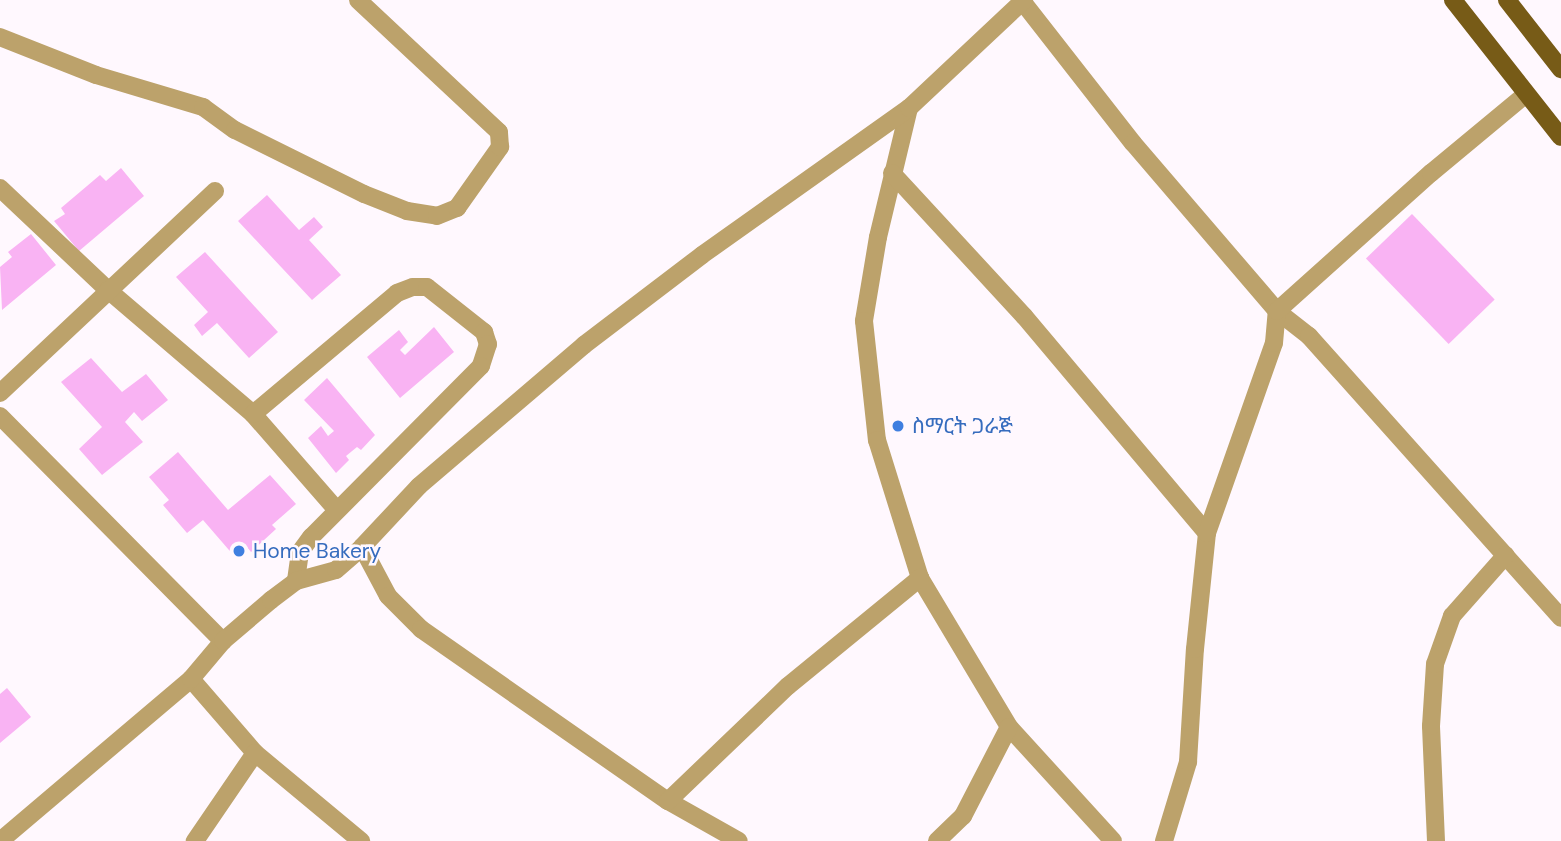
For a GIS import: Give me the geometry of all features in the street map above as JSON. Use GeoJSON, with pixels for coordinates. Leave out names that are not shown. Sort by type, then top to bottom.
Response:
{"type":"FeatureCollection","features":[{"type":"Feature","properties":{"kind":"main road"},"geometry":{"type":"LineString","coordinates":[[1452,0],[1561,137]]}},
{"type":"Feature","properties":{"kind":"main road"},"geometry":{"type":"LineString","coordinates":[[1507,0],[1561,69]]}},
{"type":"Feature","properties":{"kind":"street"},"geometry":{"type":"LineString","coordinates":[[0,37],[96,75],[203,107],[235,130],[364,194],[408,211],[437,216],[457,208],[500,147],[499,132],[358,0]]}},
{"type":"Feature","properties":{"kind":"street"},"geometry":{"type":"LineString","coordinates":[[0,841],[191,679],[223,641],[296,581],[336,569],[362,547],[419,486],[584,345],[702,255],[909,108],[1023,1],[1133,143],[1277,311],[1309,336],[1561,618]]}},
{"type":"Feature","properties":{"kind":"street"},"geometry":{"type":"LineString","coordinates":[[1164,841],[1188,762],[1195,649],[1207,533],[1274,342],[1277,311],[1431,173],[1525,95]]}},
{"type":"Feature","properties":{"kind":"street"},"geometry":{"type":"LineString","coordinates":[[909,108],[892,173],[864,321],[877,440],[919,578],[1009,726],[1113,841]]}},
{"type":"Feature","properties":{"kind":"street"},"geometry":{"type":"LineString","coordinates":[[892,173],[1024,316],[1207,533]]}},
{"type":"Feature","properties":{"kind":"street"},"geometry":{"type":"LineString","coordinates":[[0,188],[108,290],[253,414],[336,509]]}},
{"type":"Feature","properties":{"kind":"street"},"geometry":{"type":"LineString","coordinates":[[0,393],[215,191]]}},
{"type":"Feature","properties":{"kind":"street"},"geometry":{"type":"LineString","coordinates":[[253,414],[397,293],[413,287],[427,287],[484,332],[488,344],[481,366],[336,509],[300,552],[296,581]]}},
{"type":"Feature","properties":{"kind":"street"},"geometry":{"type":"LineString","coordinates":[[0,416],[223,641]]}},
{"type":"Feature","properties":{"kind":"street"},"geometry":{"type":"LineString","coordinates":[[362,547],[388,596],[421,629],[668,801],[739,841]]}},
{"type":"Feature","properties":{"kind":"street"},"geometry":{"type":"LineString","coordinates":[[1436,841],[1431,726],[1435,664],[1452,617],[1506,555]]}},
{"type":"Feature","properties":{"kind":"street"},"geometry":{"type":"LineString","coordinates":[[668,801],[788,686],[919,578]]}},
{"type":"Feature","properties":{"kind":"street"},"geometry":{"type":"LineString","coordinates":[[191,679],[255,753],[361,841]]}},
{"type":"Feature","properties":{"kind":"street"},"geometry":{"type":"LineString","coordinates":[[937,841],[963,816],[1009,726]]}},
{"type":"Feature","properties":{"kind":"street"},"geometry":{"type":"LineString","coordinates":[[195,841],[255,753]]}},
{"type":"Feature","properties":{"kind":"building"},"geometry":{"type":"Polygon","coordinates":[[[121,168],[144,196],[79,251],[54,221],[65,214],[61,208],[100,175],[106,181],[121,168]]]}},
{"type":"Feature","properties":{"kind":"building"},"geometry":{"type":"Polygon","coordinates":[[[267,195],[299,230],[314,217],[323,227],[309,240],[341,275],[312,300],[238,221],[267,195]]]}},
{"type":"Feature","properties":{"kind":"building"},"geometry":{"type":"Polygon","coordinates":[[[1412,214],[1495,300],[1449,344],[1366,258],[1412,214]]]}},
{"type":"Feature","properties":{"kind":"building"},"geometry":{"type":"Polygon","coordinates":[[[31,234],[56,265],[2,310],[0,267],[12,257],[8,252],[31,234]]]}},
{"type":"Feature","properties":{"kind":"building"},"geometry":{"type":"Polygon","coordinates":[[[205,252],[278,332],[249,358],[217,323],[202,336],[194,325],[208,312],[176,277],[205,252]]]}},
{"type":"Feature","properties":{"kind":"building"},"geometry":{"type":"Polygon","coordinates":[[[434,327],[454,352],[400,398],[367,357],[399,330],[408,342],[400,350],[405,355],[434,327]]]}},
{"type":"Feature","properties":{"kind":"building"},"geometry":{"type":"Polygon","coordinates":[[[91,358],[122,392],[146,374],[168,400],[142,421],[134,412],[125,422],[143,442],[102,475],[79,449],[102,427],[61,382],[91,358]]]}},
{"type":"Feature","properties":{"kind":"building"},"geometry":{"type":"Polygon","coordinates":[[[327,378],[375,435],[361,450],[357,447],[346,456],[349,460],[336,473],[308,438],[321,426],[328,436],[334,431],[304,400],[327,378]]]}},
{"type":"Feature","properties":{"kind":"building"},"geometry":{"type":"Polygon","coordinates":[[[178,452],[228,510],[270,475],[296,504],[272,525],[276,529],[251,552],[247,547],[235,557],[203,520],[187,533],[163,505],[169,500],[149,477],[178,452]]]}},
{"type":"Feature","properties":{"kind":"building"},"geometry":{"type":"Polygon","coordinates":[[[7,688],[31,717],[0,743],[0,694],[7,688]]]}},
{"type":"Feature","properties":{"kind":"place","name":"ስማርት ጋራጅ"},"geometry":{"type":"Point","coordinates":[898,426]}},
{"type":"Feature","properties":{"kind":"place","name":"Home Bakery"},"geometry":{"type":"Point","coordinates":[239,551]}}]}
